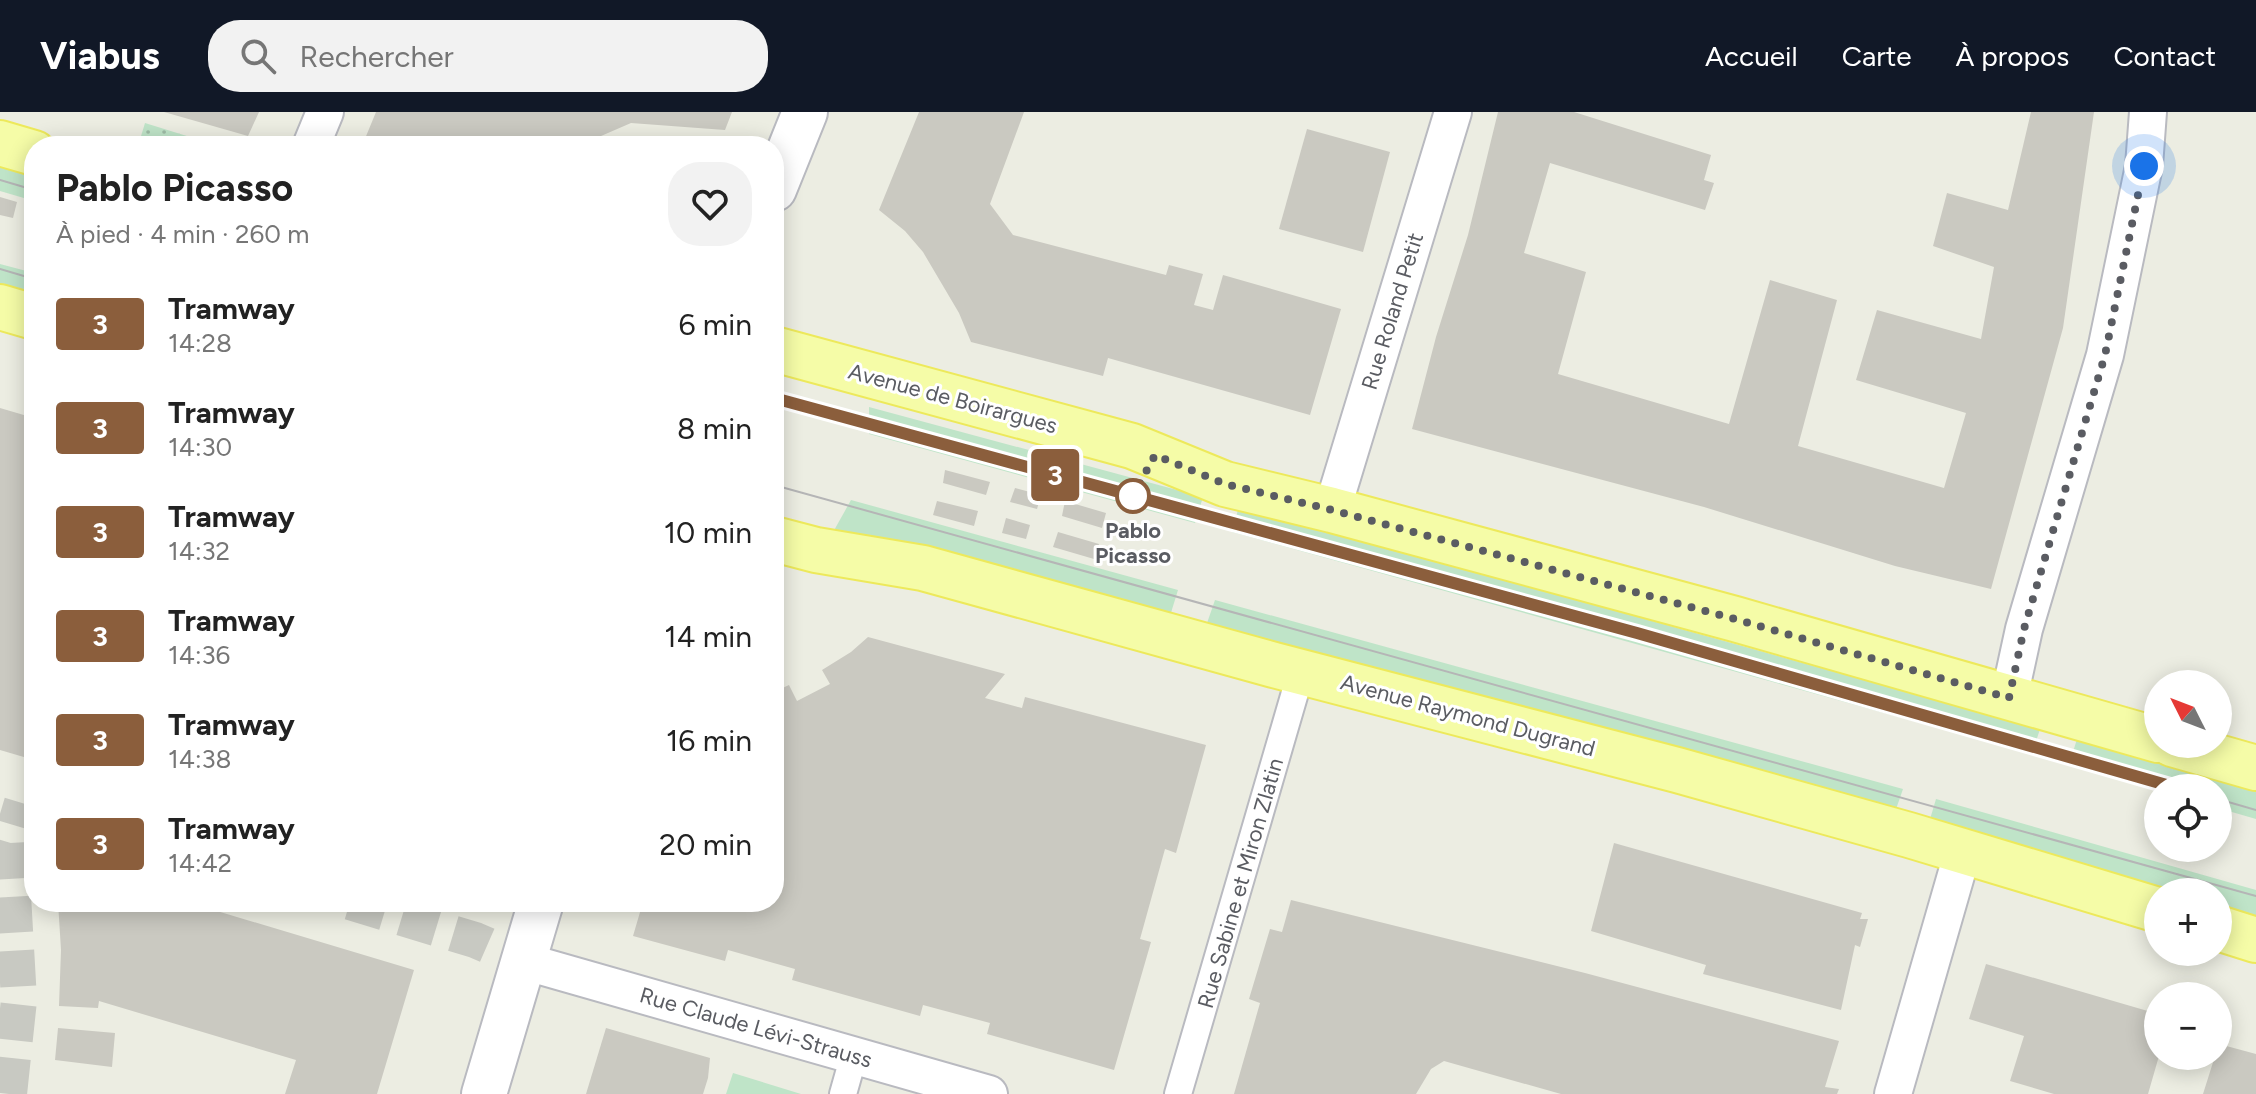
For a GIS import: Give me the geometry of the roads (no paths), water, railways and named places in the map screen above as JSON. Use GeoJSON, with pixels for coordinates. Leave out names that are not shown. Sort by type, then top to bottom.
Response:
{"type":"FeatureCollection","features":[{"type":"Feature","properties":{"kind":"main road"},"geometry":{"type":"LineString","coordinates":[[0,143],[24,150]]}},
{"type":"Feature","properties":{"kind":"main road"},"geometry":{"type":"LineString","coordinates":[[0,307],[24,314]]}},
{"type":"Feature","properties":{"kind":"main road","name":"Avenue de Boirargues"},"geometry":{"type":"LineString","coordinates":[[784,352],[1132,446],[1225,484],[1332,510]]}},
{"type":"Feature","properties":{"kind":"main road"},"geometry":{"type":"LineString","coordinates":[[1332,510],[1735,619],[2144,736]]}},
{"type":"Feature","properties":{"kind":"main road","name":"Avenue Raymond Dugrand"},"geometry":{"type":"LineString","coordinates":[[784,542],[923,568],[1301,672],[1677,770],[2144,906]]}},
{"type":"Feature","properties":{"kind":"main road"},"geometry":{"type":"LineString","coordinates":[[2221,758],[2256,768]]}},
{"type":"Feature","properties":{"kind":"main road"},"geometry":{"type":"LineString","coordinates":[[2232,932],[2256,940]]}},
{"type":"Feature","properties":{"kind":"street"},"geometry":{"type":"LineString","coordinates":[[315,136],[325,112]]}},
{"type":"Feature","properties":{"kind":"street"},"geometry":{"type":"LineString","coordinates":[[784,164],[805,112]]}},
{"type":"Feature","properties":{"kind":"street","name":"Rue Roland Petit"},"geometry":{"type":"LineString","coordinates":[[1332,510],[1453,112]]}},
{"type":"Feature","properties":{"kind":"street"},"geometry":{"type":"LineString","coordinates":[[2009,698],[2024,629],[2105,355],[2144,166],[2148,112]]}},
{"type":"Feature","properties":{"kind":"street","name":"Rue Sabine et Miron Zlatin"},"geometry":{"type":"LineString","coordinates":[[1178,1094],[1301,672]]}},
{"type":"Feature","properties":{"kind":"street"},"geometry":{"type":"LineString","coordinates":[[1893,1094],[1963,851]]}},
{"type":"Feature","properties":{"kind":"street"},"geometry":{"type":"LineString","coordinates":[[484,1094],[538,912]]}},
{"type":"Feature","properties":{"kind":"street","name":"Rue Claude Lévi-Strauss"},"geometry":{"type":"LineString","coordinates":[[523,961],[989,1094]]}},
{"type":"Feature","properties":{"kind":"street"},"geometry":{"type":"LineString","coordinates":[[843,1094],[854,1055]]}},
{"type":"Feature","properties":{"kind":"tunnel"},"geometry":{"type":"LineString","coordinates":[[9,1094],[19,1000],[10,843],[22,803]]}},
{"type":"Feature","properties":{"kind":"tunnel"},"geometry":{"type":"LineString","coordinates":[[383,912],[475,940],[523,961]]}},
{"type":"Feature","properties":{"kind":"tram line"},"geometry":{"type":"LineString","coordinates":[[0,180],[24,187]]}},
{"type":"Feature","properties":{"kind":"tram line"},"geometry":{"type":"LineString","coordinates":[[0,269],[24,276]]}},
{"type":"Feature","properties":{"kind":"tram line"},"geometry":{"type":"LineString","coordinates":[[784,401],[1637,633],[2144,779]]}},
{"type":"Feature","properties":{"kind":"tram line","name":"3"},"geometry":{"type":"LineString","coordinates":[[784,401],[1637,633],[2144,779]]}},
{"type":"Feature","properties":{"kind":"tram line"},"geometry":{"type":"LineString","coordinates":[[784,488],[2256,896]]}},
{"type":"Feature","properties":{"kind":"tram line"},"geometry":{"type":"LineString","coordinates":[[2232,803],[2256,810]]}},
{"type":"Feature","properties":{"kind":"place","name":"Pablo Picasso"},"geometry":{"type":"Point","coordinates":[1133,496]}}]}
